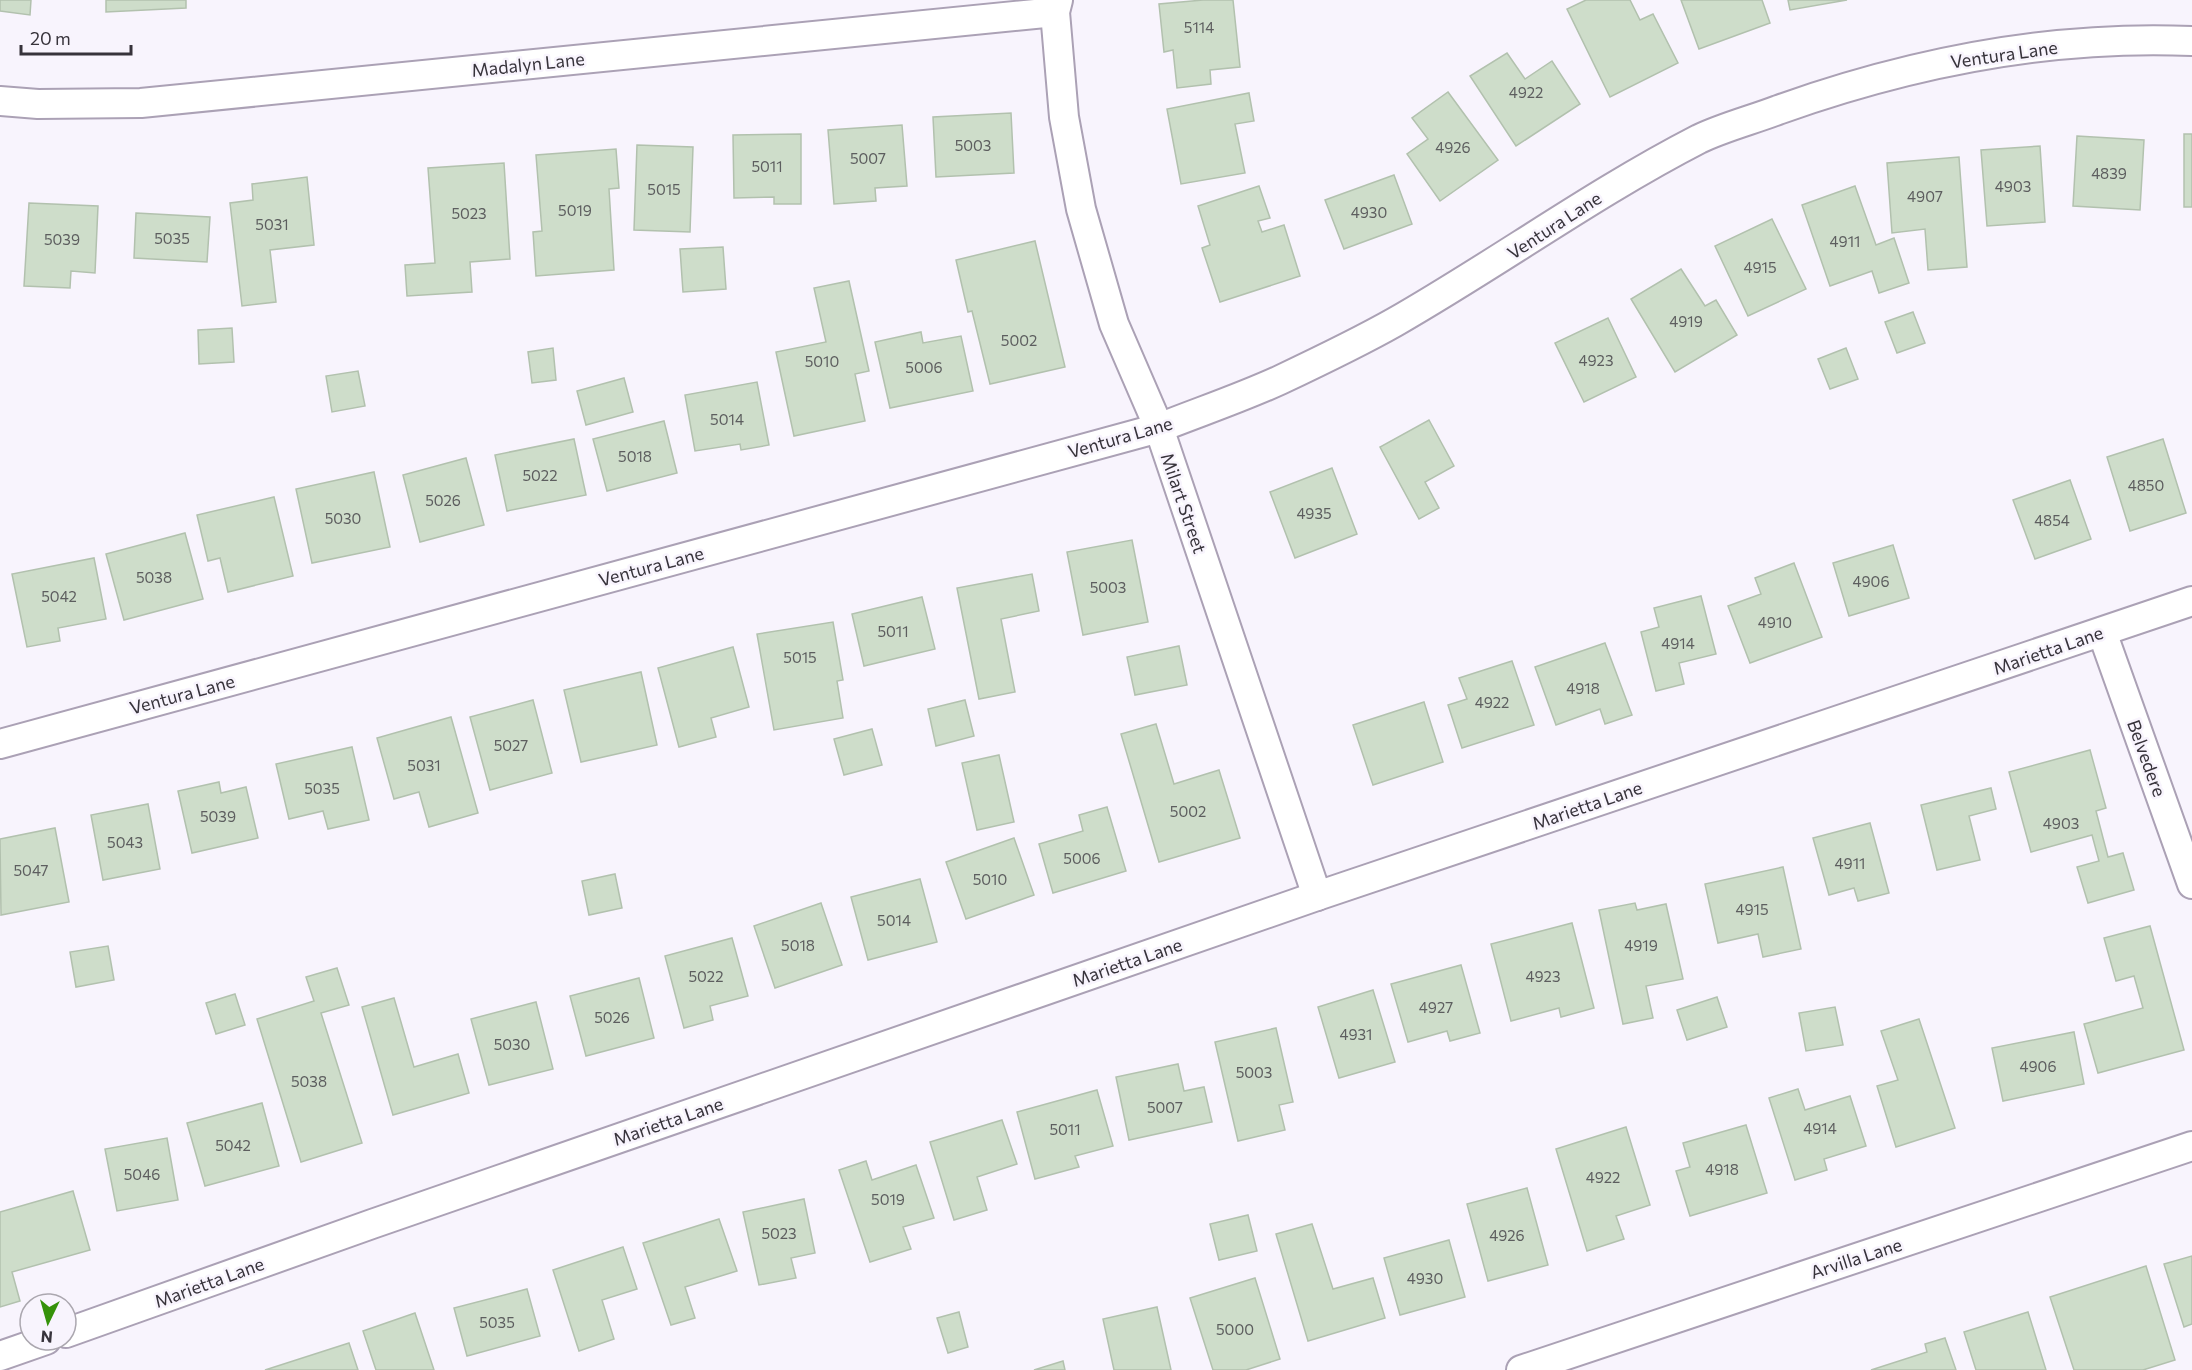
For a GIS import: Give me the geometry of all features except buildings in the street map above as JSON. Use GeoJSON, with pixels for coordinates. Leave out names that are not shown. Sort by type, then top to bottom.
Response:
{"type":"FeatureCollection","features":[{"type":"Feature","properties":{"kind":"street","name":"Madalyn Lane"},"geometry":{"type":"LineString","coordinates":[[0,101],[38,104],[141,103],[1057,6]]}},
{"type":"Feature","properties":{"kind":"street","name":"Milart Street"},"geometry":{"type":"LineString","coordinates":[[1057,6],[1064,117],[1081,210],[1114,324],[1159,428],[1317,896]]}},
{"type":"Feature","properties":{"kind":"street","name":"Ventura Lane"},"geometry":{"type":"LineString","coordinates":[[0,744],[1159,428],[1278,381],[1392,323],[1494,263],[1603,193],[1702,138],[1810,99],[1901,71],[2019,49],[2147,39],[2192,40]]}},
{"type":"Feature","properties":{"kind":"street","name":"Marietta Lane"},"geometry":{"type":"LineString","coordinates":[[78,1329],[372,1224],[1317,896],[2192,601]]}},
{"type":"Feature","properties":{"kind":"street","name":"Belvedere"},"geometry":{"type":"LineString","coordinates":[[2102,632],[2192,884]]}},
{"type":"Feature","properties":{"kind":"street","name":"Arvilla Lane"},"geometry":{"type":"LineString","coordinates":[[1521,1370],[2192,1146]]}},
{"type":"Feature","properties":{"kind":"street"},"geometry":{"type":"LineString","coordinates":[[0,1356],[18,1350]]}}]}
